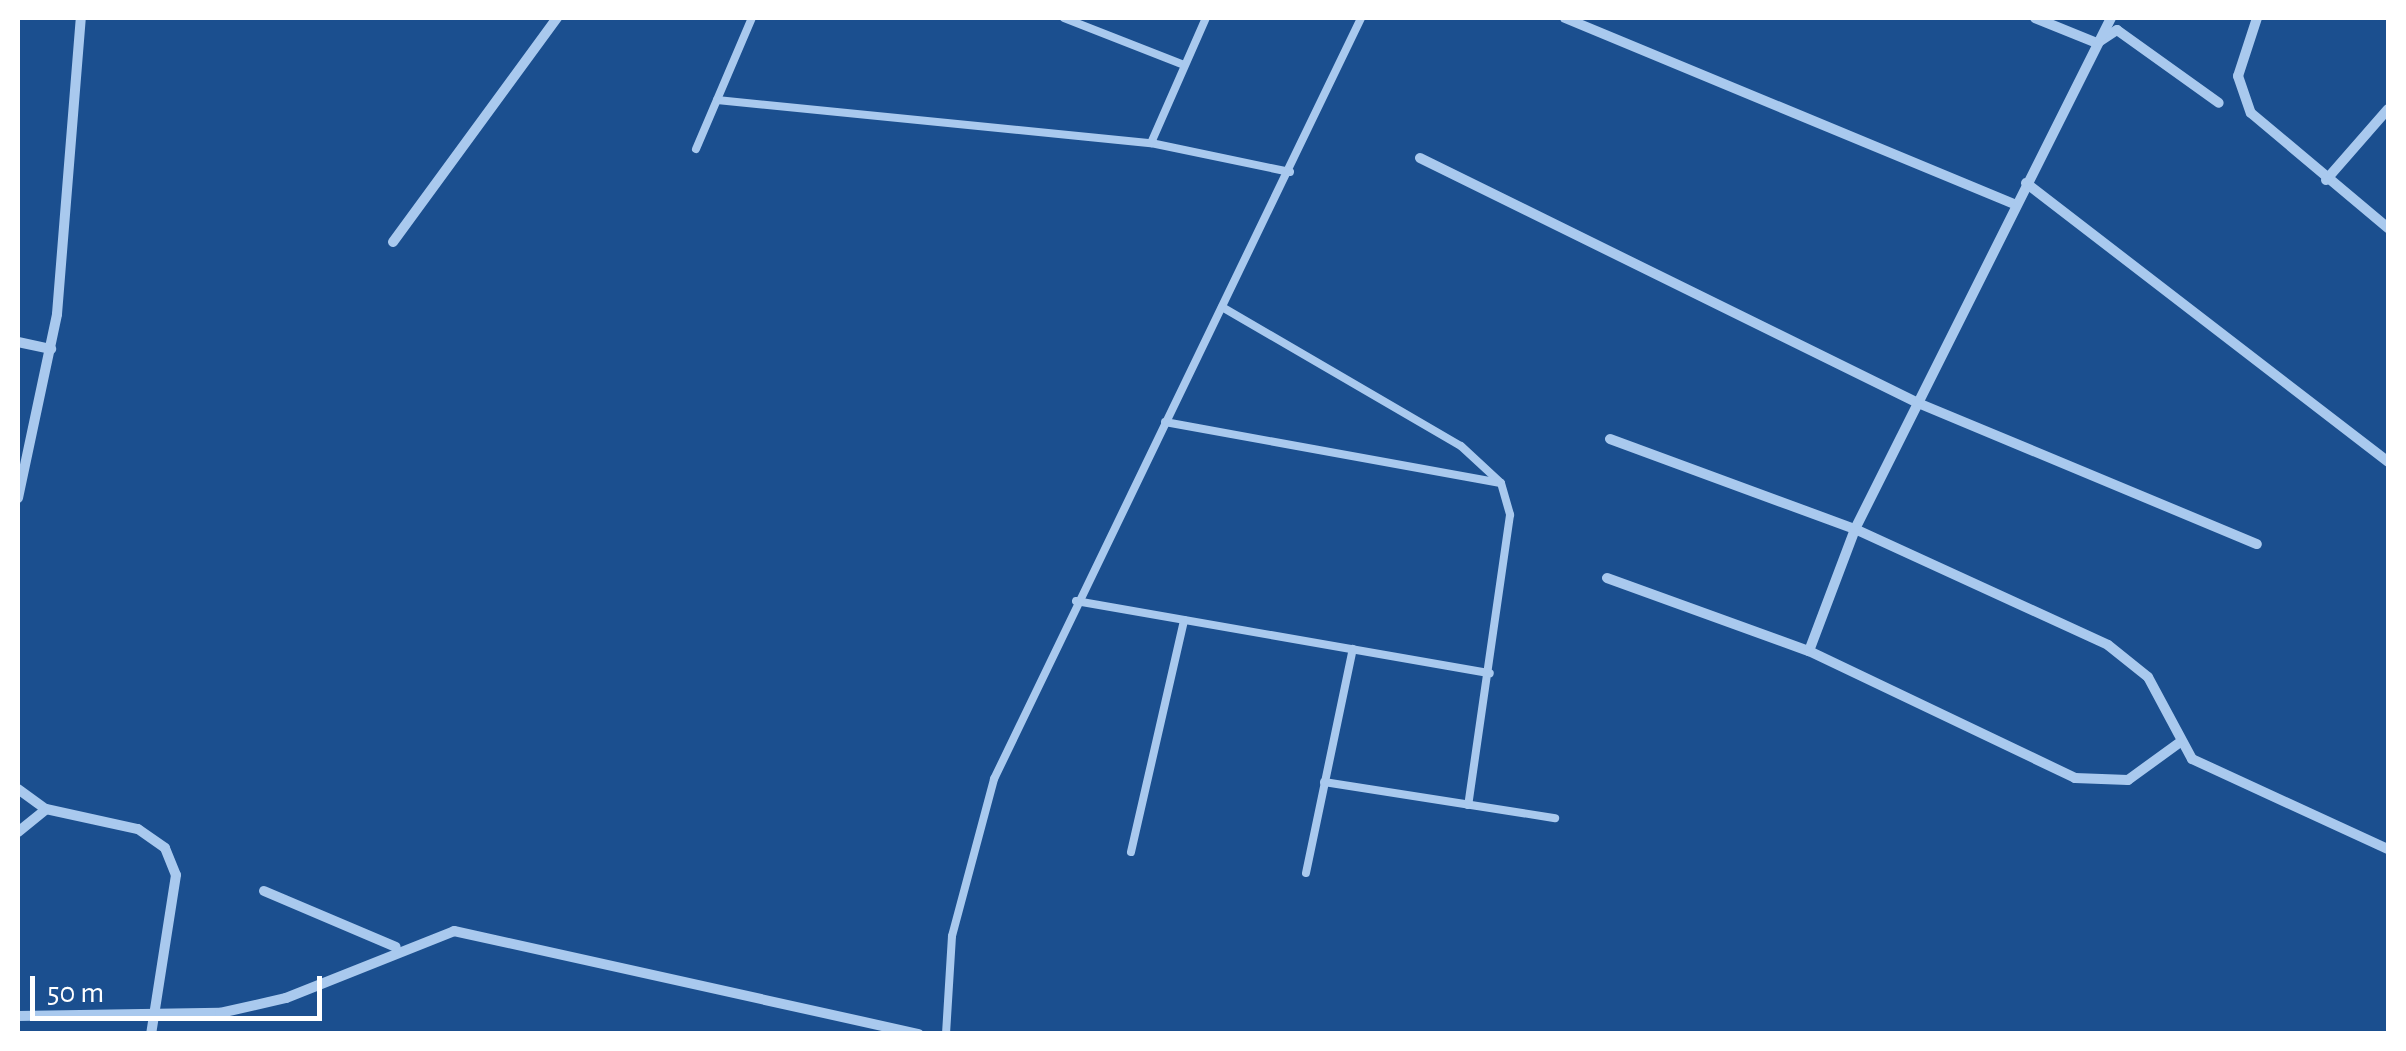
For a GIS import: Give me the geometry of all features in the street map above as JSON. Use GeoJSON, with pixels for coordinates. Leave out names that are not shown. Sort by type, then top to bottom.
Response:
{"type":"FeatureCollection","features":[{"type":"Feature","properties":{"kind":"street"},"geometry":{"type":"LineString","coordinates":[[18,498],[51,349],[80,18]]}},
{"type":"Feature","properties":{"kind":"street"},"geometry":{"type":"LineString","coordinates":[[394,242],[558,18]]}},
{"type":"Feature","properties":{"kind":"street"},"geometry":{"type":"LineString","coordinates":[[1565,18],[2016,205]]}},
{"type":"Feature","properties":{"kind":"street"},"geometry":{"type":"LineString","coordinates":[[2035,18],[2097,43]]}},
{"type":"Feature","properties":{"kind":"street"},"geometry":{"type":"LineString","coordinates":[[1809,650],[1855,529],[2110,18]]}},
{"type":"Feature","properties":{"kind":"street"},"geometry":{"type":"LineString","coordinates":[[2257,18],[2239,58],[2240,92],[2267,134],[2388,228]]}},
{"type":"Feature","properties":{"kind":"street"},"geometry":{"type":"LineString","coordinates":[[2097,43],[2117,30],[2219,103]]}},
{"type":"Feature","properties":{"kind":"street"},"geometry":{"type":"LineString","coordinates":[[2326,180],[2388,110]]}},
{"type":"Feature","properties":{"kind":"street"},"geometry":{"type":"LineString","coordinates":[[1420,158],[1918,402],[2257,544]]}},
{"type":"Feature","properties":{"kind":"street"},"geometry":{"type":"LineString","coordinates":[[2026,183],[2388,462]]}},
{"type":"Feature","properties":{"kind":"street"},"geometry":{"type":"LineString","coordinates":[[18,342],[51,349]]}},
{"type":"Feature","properties":{"kind":"street"},"geometry":{"type":"LineString","coordinates":[[1610,439],[1855,529],[2134,660],[2179,743],[2218,777],[2388,849]]}},
{"type":"Feature","properties":{"kind":"street"},"geometry":{"type":"LineString","coordinates":[[1606,578],[1809,650],[2075,778],[2128,780],[2179,743]]}},
{"type":"Feature","properties":{"kind":"street"},"geometry":{"type":"LineString","coordinates":[[18,789],[46,809],[138,829],[166,848],[176,875],[150,1034]]}},
{"type":"Feature","properties":{"kind":"street"},"geometry":{"type":"LineString","coordinates":[[18,832],[46,809]]}},
{"type":"Feature","properties":{"kind":"street"},"geometry":{"type":"LineString","coordinates":[[264,891],[396,947]]}},
{"type":"Feature","properties":{"kind":"street"},"geometry":{"type":"LineString","coordinates":[[18,1016],[220,1013],[286,998],[396,947],[476,933],[920,1034]]}},
{"type":"Feature","properties":{"kind":"lane"},"geometry":{"type":"LineString","coordinates":[[696,148],[752,18]]}},
{"type":"Feature","properties":{"kind":"lane"},"geometry":{"type":"LineString","coordinates":[[1064,18],[1184,65]]}},
{"type":"Feature","properties":{"kind":"lane"},"geometry":{"type":"LineString","coordinates":[[1152,143],[1206,18]]}},
{"type":"Feature","properties":{"kind":"lane"},"geometry":{"type":"LineString","coordinates":[[946,1034],[952,936],[978,826],[1076,600],[1290,172],[1361,18]]}},
{"type":"Feature","properties":{"kind":"lane"},"geometry":{"type":"LineString","coordinates":[[717,100],[1152,143],[1290,172]]}},
{"type":"Feature","properties":{"kind":"lane"},"geometry":{"type":"LineString","coordinates":[[1222,308],[1461,446],[1501,483],[1510,515],[1468,805]]}},
{"type":"Feature","properties":{"kind":"lane"},"geometry":{"type":"LineString","coordinates":[[1166,422],[1501,483]]}},
{"type":"Feature","properties":{"kind":"lane"},"geometry":{"type":"LineString","coordinates":[[1076,600],[1490,673]]}},
{"type":"Feature","properties":{"kind":"lane"},"geometry":{"type":"LineString","coordinates":[[1132,852],[1184,620]]}},
{"type":"Feature","properties":{"kind":"lane"},"geometry":{"type":"LineString","coordinates":[[1306,873],[1354,649]]}},
{"type":"Feature","properties":{"kind":"lane"},"geometry":{"type":"LineString","coordinates":[[1324,782],[1555,818]]}}]}
